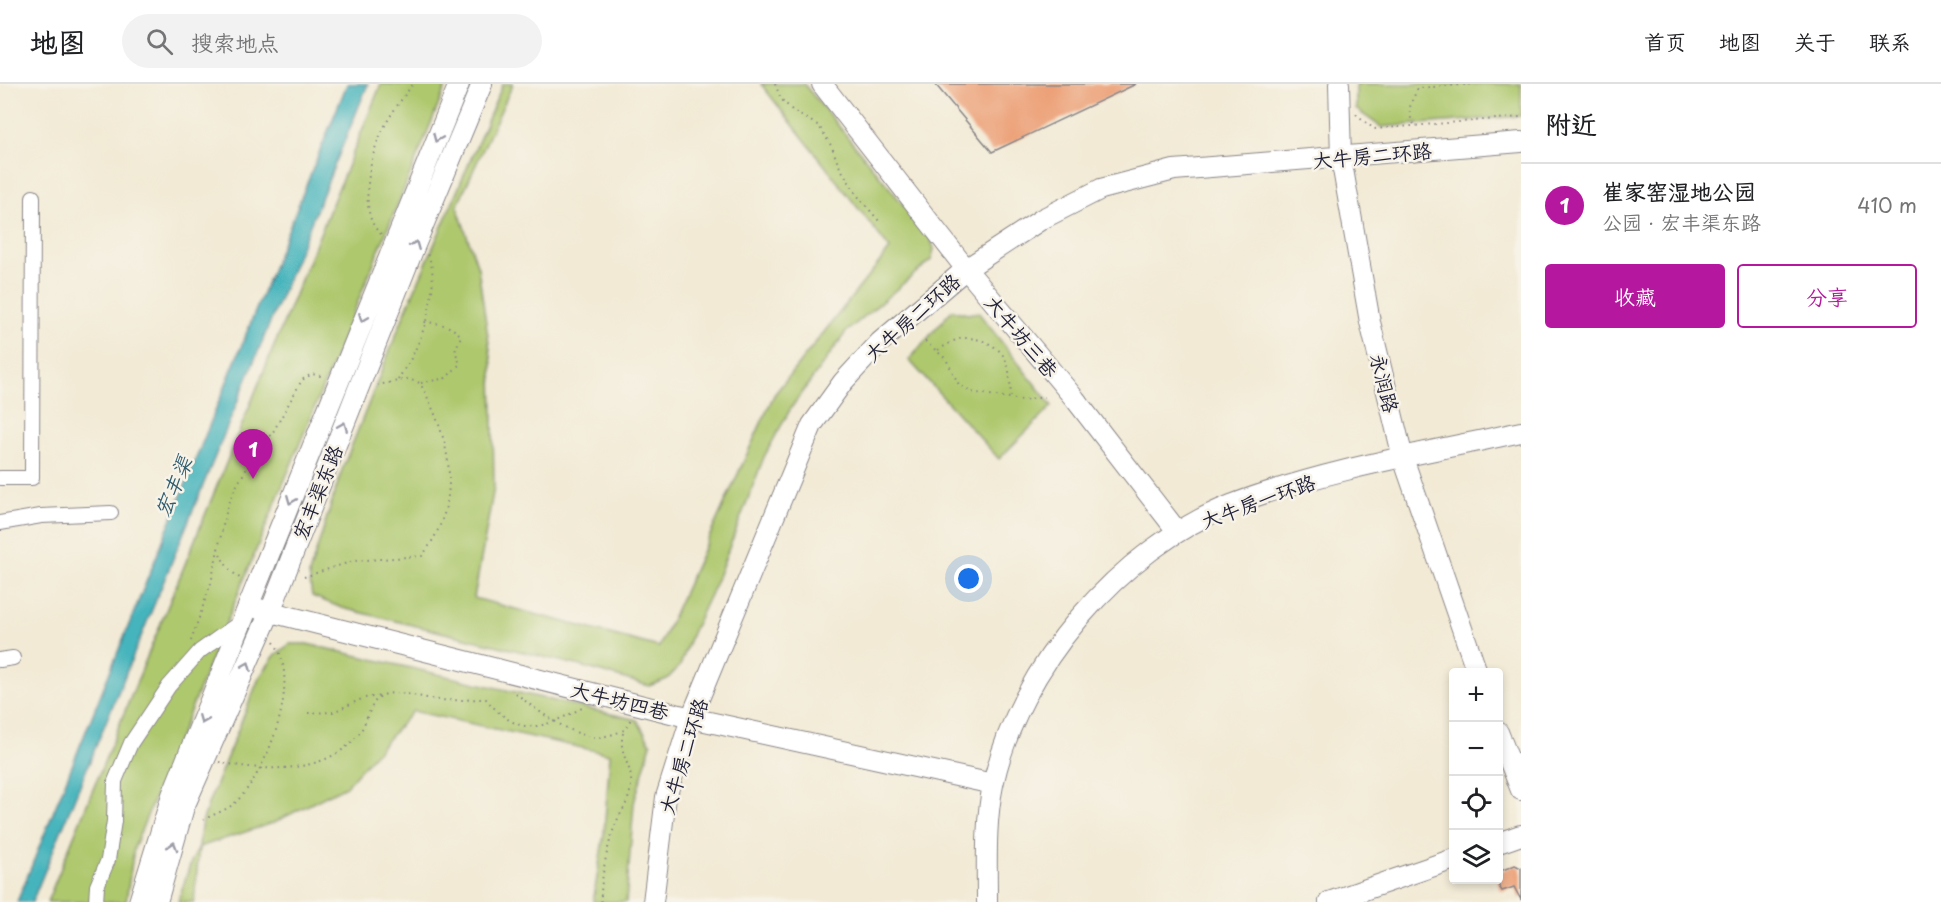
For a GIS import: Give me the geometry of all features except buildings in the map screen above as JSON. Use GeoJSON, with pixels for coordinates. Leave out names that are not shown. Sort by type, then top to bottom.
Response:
{"type":"FeatureCollection","features":[{"type":"Feature","properties":{"kind":"street","name":"宏丰渠东路"},"geometry":{"type":"LineString","coordinates":[[139,902],[172,795],[394,240],[459,84]]}},
{"type":"Feature","properties":{"kind":"street","name":"宏丰渠东路"},"geometry":{"type":"LineString","coordinates":[[157,902],[184,807],[266,620],[415,244],[482,84]]}},
{"type":"Feature","properties":{"kind":"street","name":"大牛坊三巷"},"geometry":{"type":"LineString","coordinates":[[822,84],[966,269],[1075,399],[1177,531]]}},
{"type":"Feature","properties":{"kind":"street","name":"永润路"},"geometry":{"type":"LineString","coordinates":[[1339,84],[1341,158],[1370,322],[1403,458],[1476,668]]}},
{"type":"Feature","properties":{"kind":"street","name":"大牛房二环路"},"geometry":{"type":"LineString","coordinates":[[653,902],[666,797],[691,718],[812,424],[843,381],[880,342],[966,269],[1042,219],[1101,189],[1174,170],[1521,142]]}},
{"type":"Feature","properties":{"kind":"street"},"geometry":{"type":"LineString","coordinates":[[0,478],[32,478],[33,197]]}},
{"type":"Feature","properties":{"kind":"street","name":"大牛房一环路"},"geometry":{"type":"LineString","coordinates":[[987,902],[987,834],[993,784],[1007,743],[1024,703],[1057,645],[1098,596],[1122,573],[1177,531],[1230,506],[1287,486],[1521,432]]}},
{"type":"Feature","properties":{"kind":"street"},"geometry":{"type":"LineString","coordinates":[[0,523],[41,516],[111,513]]}},
{"type":"Feature","properties":{"kind":"street"},"geometry":{"type":"LineString","coordinates":[[96,902],[98,886],[108,860],[114,821],[115,781],[131,743],[169,686],[200,651],[245,613]]}},
{"type":"Feature","properties":{"kind":"street","name":"大牛坊四巷"},"geometry":{"type":"LineString","coordinates":[[245,613],[266,620],[691,718],[993,784]]}},
{"type":"Feature","properties":{"kind":"street"},"geometry":{"type":"LineString","coordinates":[[1503,745],[1521,790]]}},
{"type":"Feature","properties":{"kind":"street"},"geometry":{"type":"LineString","coordinates":[[1503,841],[1521,835]]}},
{"type":"Feature","properties":{"kind":"street"},"geometry":{"type":"LineString","coordinates":[[1329,902],[1449,861]]}},
{"type":"Feature","properties":{"kind":"path"},"geometry":{"type":"LineString","coordinates":[[394,240],[372,227],[368,192],[371,161],[380,136],[413,84]]}},
{"type":"Feature","properties":{"kind":"path"},"geometry":{"type":"LineString","coordinates":[[775,84],[781,99],[793,111],[819,126],[832,147],[837,165],[857,195],[879,221]]}},
{"type":"Feature","properties":{"kind":"path"},"geometry":{"type":"LineString","coordinates":[[1414,124],[1409,116],[1409,107],[1418,88],[1475,84]]}},
{"type":"Feature","properties":{"kind":"path"},"geometry":{"type":"LineString","coordinates":[[1348,108],[1374,129],[1521,117]]}},
{"type":"Feature","properties":{"kind":"path"},"geometry":{"type":"LineString","coordinates":[[398,380],[414,353],[431,295],[433,270],[425,250],[415,244]]}},
{"type":"Feature","properties":{"kind":"path"},"geometry":{"type":"LineString","coordinates":[[376,385],[408,379],[420,383],[446,378],[460,364],[455,351],[461,336],[451,327],[424,322]]}},
{"type":"Feature","properties":{"kind":"path"},"geometry":{"type":"LineString","coordinates":[[938,350],[958,339],[973,338],[996,348],[1004,356],[1009,370],[1011,399]]}},
{"type":"Feature","properties":{"kind":"path"},"geometry":{"type":"LineString","coordinates":[[926,341],[946,359],[959,385],[986,396],[1011,399],[1045,397]]}},
{"type":"Feature","properties":{"kind":"path"},"geometry":{"type":"LineString","coordinates":[[191,643],[211,584],[233,492],[255,453],[273,432],[302,380],[312,374],[338,380]]}},
{"type":"Feature","properties":{"kind":"path"},"geometry":{"type":"LineString","coordinates":[[304,577],[353,561],[422,556],[431,544],[444,517],[450,495],[450,462],[439,419],[420,383]]}},
{"type":"Feature","properties":{"kind":"path"},"geometry":{"type":"LineString","coordinates":[[218,548],[223,561],[234,574],[257,585]]}},
{"type":"Feature","properties":{"kind":"path"},"geometry":{"type":"LineString","coordinates":[[203,820],[234,803],[261,767],[279,726],[284,666],[266,620]]}},
{"type":"Feature","properties":{"kind":"path"},"geometry":{"type":"LineString","coordinates":[[516,693],[528,704],[570,729],[592,737],[624,730]]}},
{"type":"Feature","properties":{"kind":"path"},"geometry":{"type":"LineString","coordinates":[[309,713],[333,712],[364,698],[393,694],[441,700],[486,699],[508,722],[526,728],[547,726],[582,708]]}},
{"type":"Feature","properties":{"kind":"path"},"geometry":{"type":"LineString","coordinates":[[226,764],[261,767],[308,764],[337,753],[359,734],[375,701],[382,696]]}},
{"type":"Feature","properties":{"kind":"path"},"geometry":{"type":"LineString","coordinates":[[601,902],[601,890],[614,827],[628,804],[632,781],[621,752],[624,730],[631,719]]}},
{"type":"Feature","properties":{"kind":"green space"},"geometry":{"type":"Polygon","coordinates":[[[381,84],[447,84],[134,848],[126,902],[47,902],[381,84]]]}},
{"type":"Feature","properties":{"kind":"green space"},"geometry":{"type":"Polygon","coordinates":[[[503,84],[513,84],[457,206],[478,268],[492,364],[494,487],[474,598],[659,647],[774,395],[890,249],[761,84],[804,84],[930,237],[934,249],[931,260],[846,332],[791,408],[764,457],[716,582],[692,633],[680,666],[667,679],[649,686],[581,666],[342,608],[312,596],[309,574],[342,470],[404,315],[503,84]]]}},
{"type":"Feature","properties":{"kind":"green space"},"geometry":{"type":"Polygon","coordinates":[[[1356,84],[1521,84],[1521,116],[1381,127],[1356,109],[1356,84]]]}},
{"type":"Feature","properties":{"kind":"green space"},"geometry":{"type":"Polygon","coordinates":[[[952,310],[968,314],[978,312],[1052,406],[999,459],[909,360],[952,310]]]}},
{"type":"Feature","properties":{"kind":"green space"},"geometry":{"type":"Polygon","coordinates":[[[290,644],[307,644],[637,720],[651,744],[634,803],[626,902],[593,902],[604,833],[610,754],[413,711],[346,786],[273,823],[199,847],[201,826],[208,804],[259,678],[275,655],[290,644]]]}},
{"type":"Feature","properties":{"kind":"green space"},"geometry":{"type":"Polygon","coordinates":[[[199,847],[194,902],[178,902],[191,862],[199,847]]]}},
{"type":"Feature","properties":{"kind":"water"},"geometry":{"type":"Polygon","coordinates":[[[347,84],[368,84],[32,902],[17,902],[347,84]]]}},
{"type":"Feature","properties":{"kind":"place","name":"崔家窑湿地公园"},"geometry":{"type":"Point","coordinates":[253,479]}},
{"type":"Feature","properties":{"kind":"water label","name":"宏丰渠"},"geometry":{"type":"Point","coordinates":[172,486]}}]}
